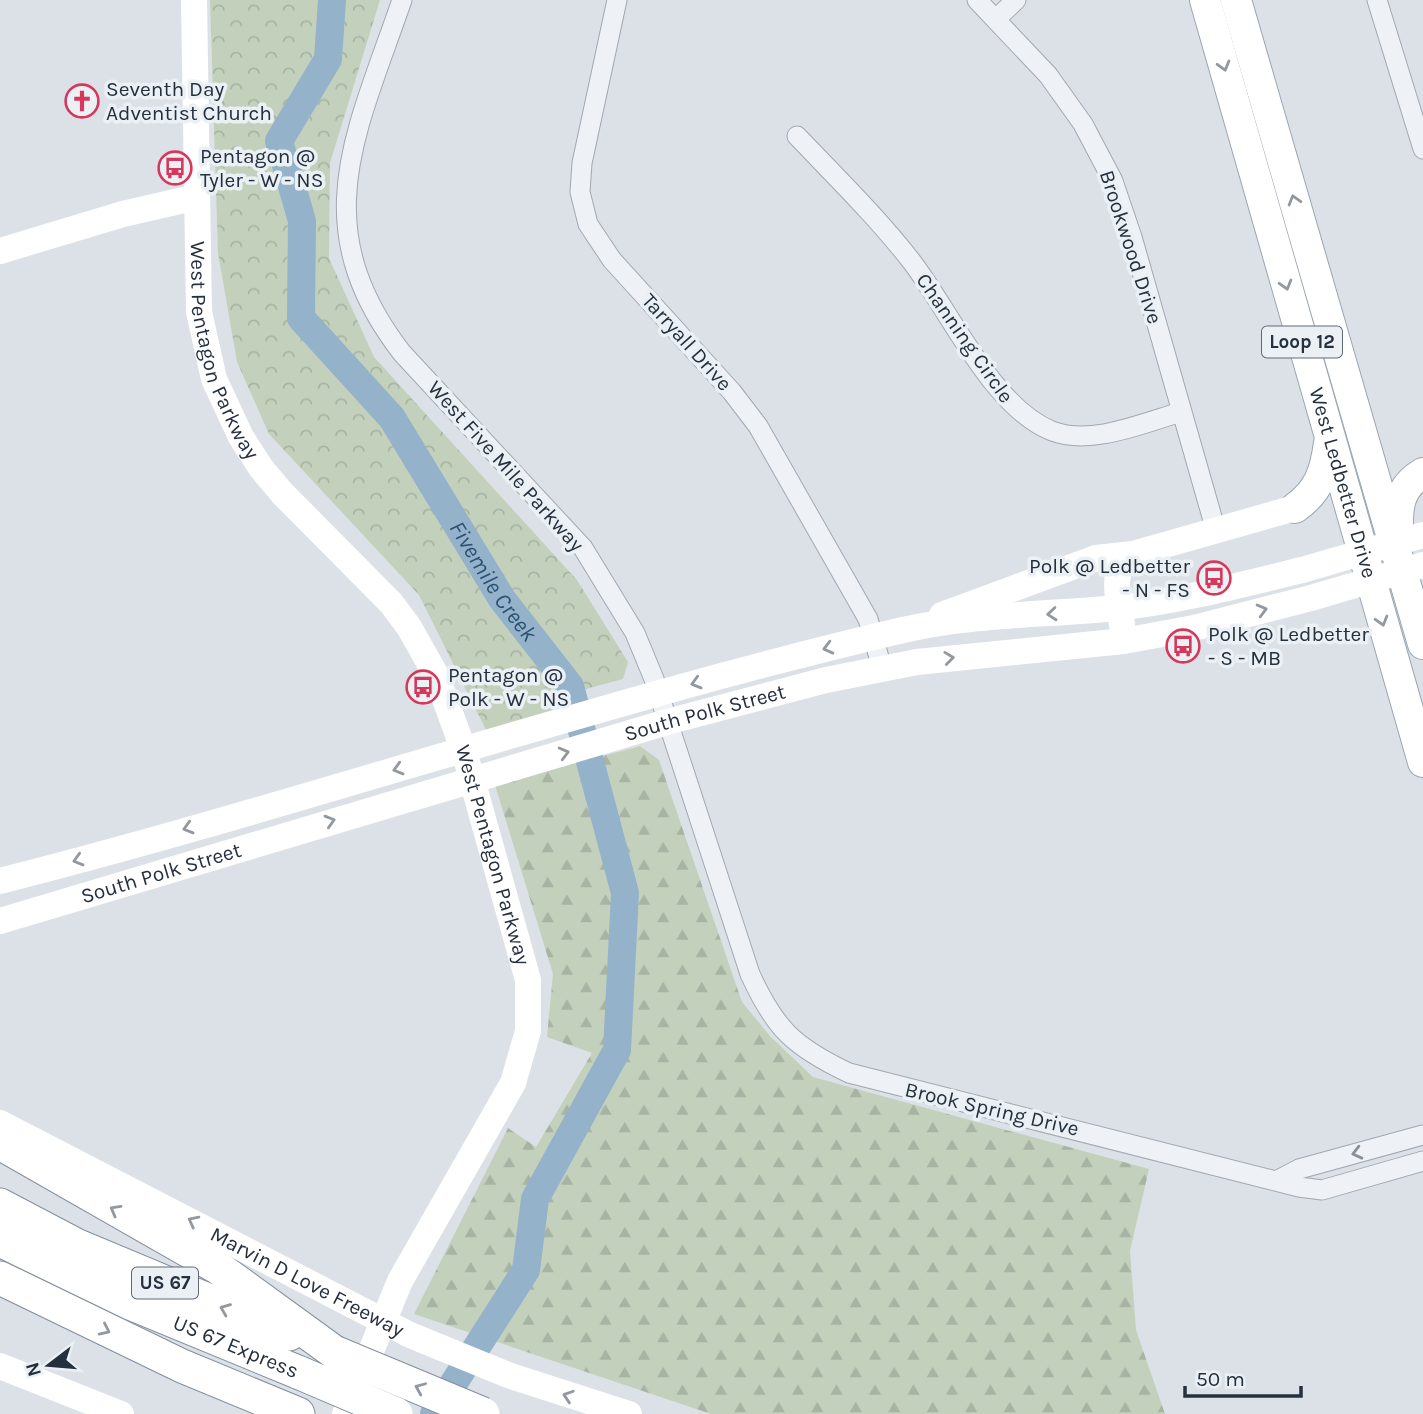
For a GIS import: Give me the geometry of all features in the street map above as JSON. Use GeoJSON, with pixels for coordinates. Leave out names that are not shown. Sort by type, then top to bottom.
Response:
{"type":"FeatureCollection","features":[{"type":"Feature","properties":{"kind":"highway"},"geometry":{"type":"LineString","coordinates":[[0,1143],[217,1267],[334,1352]]}},
{"type":"Feature","properties":{"kind":"highway","name":"US 67"},"geometry":{"type":"LineString","coordinates":[[0,1205],[114,1261],[483,1414]]}},
{"type":"Feature","properties":{"kind":"highway","name":"US 67 Express"},"geometry":{"type":"LineString","coordinates":[[0,1240],[130,1303],[397,1414]]}},
{"type":"Feature","properties":{"kind":"highway"},"geometry":{"type":"LineString","coordinates":[[0,1278],[182,1366],[292,1412]]}},
{"type":"Feature","properties":{"kind":"highway"},"geometry":{"type":"LineString","coordinates":[[0,1292],[60,1309]]}},
{"type":"Feature","properties":{"kind":"main road","name":"West Pentagon Parkway"},"geometry":{"type":"LineString","coordinates":[[194,0],[199,312],[204,345],[225,405],[241,438],[282,494],[374,584],[409,627],[436,675],[464,751],[528,980],[528,1031],[513,1083],[400,1281],[345,1414]]}},
{"type":"Feature","properties":{"kind":"main road","name":"West Ledbetter Drive"},"geometry":{"type":"LineString","coordinates":[[1205,0],[1423,762]]}},
{"type":"Feature","properties":{"kind":"main road","name":"West Ledbetter Drive"},"geometry":{"type":"LineString","coordinates":[[1236,0],[1361,431],[1411,563],[1423,644]]}},
{"type":"Feature","properties":{"kind":"main road"},"geometry":{"type":"LineString","coordinates":[[0,251],[123,214],[197,197]]}},
{"type":"Feature","properties":{"kind":"main road"},"geometry":{"type":"LineString","coordinates":[[1275,244],[1305,236]]}},
{"type":"Feature","properties":{"kind":"main road"},"geometry":{"type":"LineString","coordinates":[[1361,431],[1376,450],[1400,465],[1423,471]]}},
{"type":"Feature","properties":{"kind":"main road"},"geometry":{"type":"LineString","coordinates":[[1295,508],[1318,486],[1326,466],[1330,439]]}},
{"type":"Feature","properties":{"kind":"main road"},"geometry":{"type":"LineString","coordinates":[[1411,563],[1399,502],[1406,486],[1423,471]]}},
{"type":"Feature","properties":{"kind":"main road"},"geometry":{"type":"LineString","coordinates":[[913,628],[980,599],[1096,558],[1133,554],[1295,508],[1325,512],[1342,524],[1360,544]]}},
{"type":"Feature","properties":{"kind":"main road","name":"South Polk Street"},"geometry":{"type":"LineString","coordinates":[[0,881],[622,704],[873,637],[913,628],[1200,596],[1423,535]]}},
{"type":"Feature","properties":{"kind":"main road"},"geometry":{"type":"LineString","coordinates":[[1124,641],[1117,571],[1121,561],[1133,554]]}},
{"type":"Feature","properties":{"kind":"main road","name":"South Polk Street"},"geometry":{"type":"LineString","coordinates":[[0,920],[667,722],[882,668],[1124,641],[1194,628],[1311,598],[1411,563]]}},
{"type":"Feature","properties":{"kind":"main road"},"geometry":{"type":"LineString","coordinates":[[254,810],[264,840]]}},
{"type":"Feature","properties":{"kind":"main road"},"geometry":{"type":"LineString","coordinates":[[37,872],[46,907]]}},
{"type":"Feature","properties":{"kind":"main road","name":"Marvin D Love Freeway"},"geometry":{"type":"LineString","coordinates":[[0,1123],[236,1243],[321,1292],[410,1335],[508,1375],[629,1414]]}},
{"type":"Feature","properties":{"kind":"main road"},"geometry":{"type":"LineString","coordinates":[[0,1366],[121,1414]]}},
{"type":"Feature","properties":{"kind":"street","name":"West Five Mile Parkway"},"geometry":{"type":"LineString","coordinates":[[402,0],[352,145],[347,172],[345,218],[355,271],[379,323],[402,353],[583,548],[635,633],[659,694],[750,974]]}},
{"type":"Feature","properties":{"kind":"street","name":"Tarryall Drive"},"geometry":{"type":"LineString","coordinates":[[617,0],[582,163],[580,192],[588,224],[612,260],[732,392],[758,426],[851,587],[873,637],[882,668]]}},
{"type":"Feature","properties":{"kind":"street","name":"Brookwood Drive"},"geometry":{"type":"LineString","coordinates":[[977,0],[1048,75],[1083,124],[1113,181],[1132,237],[1216,531]]}},
{"type":"Feature","properties":{"kind":"street"},"geometry":{"type":"LineString","coordinates":[[996,19],[1016,0]]}},
{"type":"Feature","properties":{"kind":"street"},"geometry":{"type":"LineString","coordinates":[[1377,0],[1423,149]]}},
{"type":"Feature","properties":{"kind":"street","name":"Channing Circle"},"geometry":{"type":"LineString","coordinates":[[797,136],[911,260],[1004,400],[1029,420],[1054,432],[1086,436],[1181,412]]}},
{"type":"Feature","properties":{"kind":"street","name":"Brook Spring Drive"},"geometry":{"type":"LineString","coordinates":[[750,974],[768,1013],[793,1041],[819,1059],[849,1073],[1276,1181],[1322,1189],[1423,1161]]}},
{"type":"Feature","properties":{"kind":"street"},"geometry":{"type":"LineString","coordinates":[[1276,1181],[1299,1169],[1423,1135]]}},
{"type":"Feature","properties":{"kind":"green space"},"geometry":{"type":"Polygon","coordinates":[[[210,0],[380,0],[330,163],[329,258],[374,357],[577,580],[628,662],[623,679],[560,696],[570,708],[487,732],[419,595],[269,434],[237,362],[218,253],[210,0]]]}},
{"type":"Feature","properties":{"kind":"green space"},"geometry":{"type":"Polygon","coordinates":[[[640,746],[659,760],[742,1002],[771,1037],[813,1077],[1149,1169],[1130,1251],[1136,1330],[1165,1414],[711,1414],[414,1314],[508,1128],[536,1147],[592,1053],[547,1037],[553,974],[495,785],[640,746]]]}},
{"type":"Feature","properties":{"kind":"waterway","name":"Fivemile Creek"},"geometry":{"type":"LineString","coordinates":[[332,0],[328,59],[279,141],[302,221],[301,318],[392,418],[502,599],[570,686],[625,893],[617,1050],[535,1199],[526,1270],[434,1414]]}},
{"type":"Feature","properties":{"kind":"place","name":"Seventh Day Adventist Church"},"geometry":{"type":"Point","coordinates":[82,101]}},
{"type":"Feature","properties":{"kind":"place","name":"Pentagon @ Tyler - W - NS"},"geometry":{"type":"Point","coordinates":[175,168]}},
{"type":"Feature","properties":{"kind":"place","name":"Polk @ Ledbetter - N - FS"},"geometry":{"type":"Point","coordinates":[1214,578]}},
{"type":"Feature","properties":{"kind":"place","name":"Polk @ Ledbetter - S - MB"},"geometry":{"type":"Point","coordinates":[1183,646]}},
{"type":"Feature","properties":{"kind":"place","name":"Pentagon @ Polk - W - NS"},"geometry":{"type":"Point","coordinates":[423,687]}}]}
